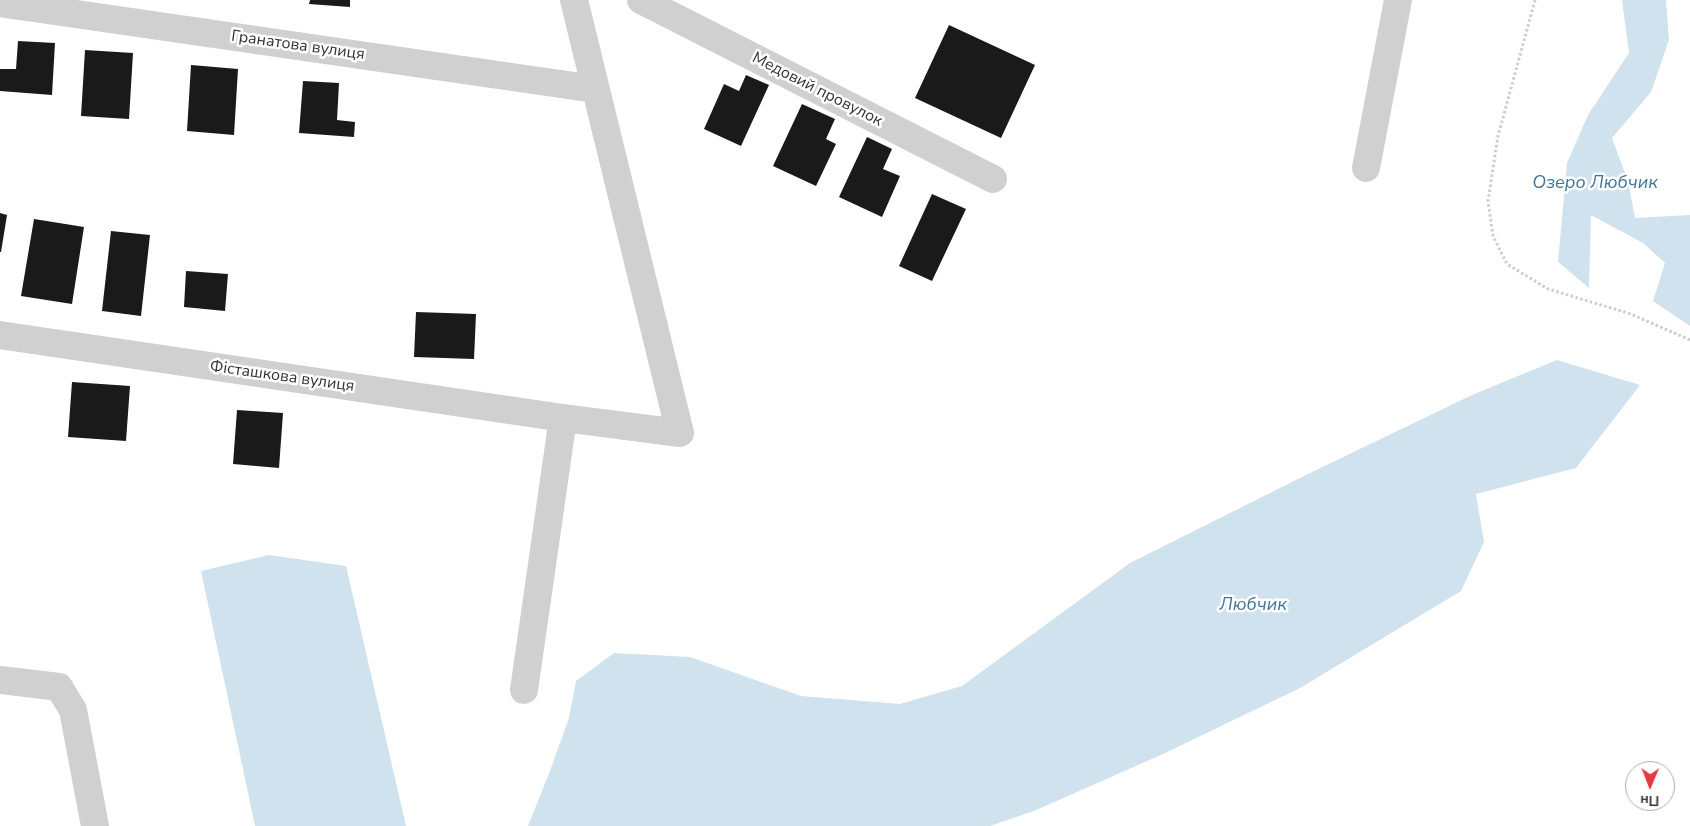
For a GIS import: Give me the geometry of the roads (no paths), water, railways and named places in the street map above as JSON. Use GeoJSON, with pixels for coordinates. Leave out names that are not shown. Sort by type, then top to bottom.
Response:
{"type":"FeatureCollection","features":[{"type":"Feature","properties":{"kind":"street"},"geometry":{"type":"LineString","coordinates":[[574,0],[596,90]]}},
{"type":"Feature","properties":{"kind":"street","name":"Медовий провулок"},"geometry":{"type":"LineString","coordinates":[[641,0],[994,179]]}},
{"type":"Feature","properties":{"kind":"street"},"geometry":{"type":"LineString","coordinates":[[1366,168],[1398,0]]}},
{"type":"Feature","properties":{"kind":"street","name":"Гранатова вулиця"},"geometry":{"type":"LineString","coordinates":[[0,3],[596,90]]}},
{"type":"Feature","properties":{"kind":"street","name":"Фісташкова вулиця"},"geometry":{"type":"LineString","coordinates":[[0,335],[563,418],[680,433],[596,90]]}},
{"type":"Feature","properties":{"kind":"street"},"geometry":{"type":"LineString","coordinates":[[524,690],[563,418]]}},
{"type":"Feature","properties":{"kind":"street"},"geometry":{"type":"LineString","coordinates":[[0,680],[59,687],[73,710],[95,826]]}},
{"type":"Feature","properties":{"kind":"water","name":"Озеро Любчик"},"geometry":{"type":"Polygon","coordinates":[[[1622,0],[1666,0],[1669,40],[1651,92],[1612,138],[1628,181],[1635,218],[1690,215],[1690,326],[1653,301],[1665,263],[1643,243],[1591,215],[1589,288],[1558,262],[1567,163],[1588,115],[1629,53],[1622,0]]]}},
{"type":"Feature","properties":{"kind":"water","name":"Любчик"},"geometry":{"type":"Polygon","coordinates":[[[1557,360],[1640,385],[1576,468],[1476,494],[1484,542],[1461,591],[1300,688],[1163,754],[1034,811],[990,826],[528,826],[569,718],[576,681],[614,653],[690,657],[801,696],[900,704],[962,686],[1130,563],[1472,395],[1557,360]]]}},
{"type":"Feature","properties":{"kind":"water"},"geometry":{"type":"Polygon","coordinates":[[[269,555],[346,566],[406,826],[255,826],[201,571],[269,555]]]}}]}
